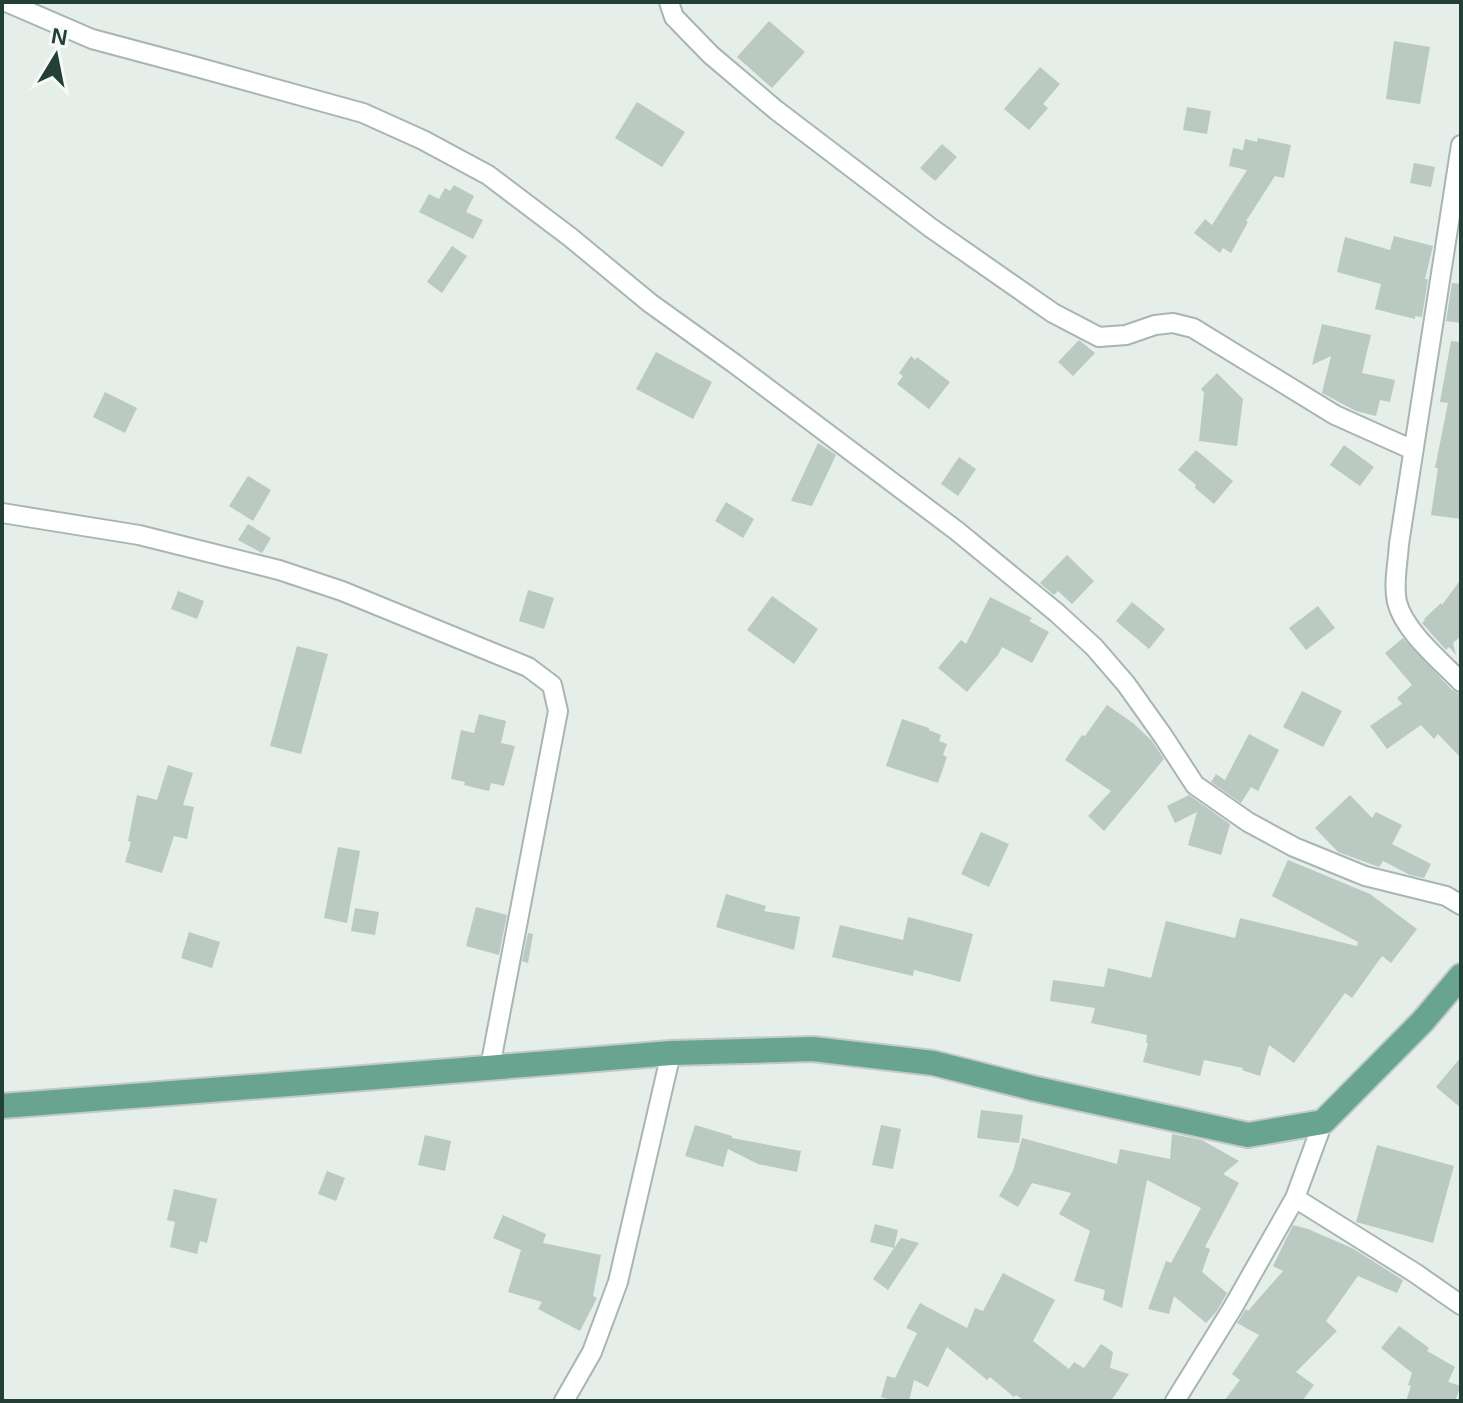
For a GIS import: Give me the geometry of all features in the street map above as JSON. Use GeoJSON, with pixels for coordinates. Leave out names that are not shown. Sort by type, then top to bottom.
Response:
{"type":"FeatureCollection","features":[{"type":"Feature","properties":{"kind":"main road"},"geometry":{"type":"LineString","coordinates":[[2,1106],[671,1053],[813,1049],[933,1063],[1248,1135],[1323,1122],[1423,1021],[1461,976]]}},
{"type":"Feature","properties":{"kind":"street"},"geometry":{"type":"LineString","coordinates":[[6,2],[92,39],[363,113],[423,140],[488,175],[650,303],[945,522],[1057,613],[1094,647],[1126,684],[1195,785],[1248,822],[1294,847],[1365,876],[1446,896],[1461,905]]}},
{"type":"Feature","properties":{"kind":"street"},"geometry":{"type":"LineString","coordinates":[[669,2],[674,17],[711,55],[776,110],[931,228],[1053,313],[1099,337],[1126,335],[1155,325],[1173,323],[1193,328],[1335,415],[1413,450]]}},
{"type":"Feature","properties":{"kind":"street"},"geometry":{"type":"LineString","coordinates":[[1461,145],[1399,544],[1396,582],[1397,601],[1403,616],[1415,634],[1461,682]]}},
{"type":"Feature","properties":{"kind":"street"},"geometry":{"type":"LineString","coordinates":[[2,513],[139,535],[279,570],[342,591],[528,667],[552,685],[558,711],[490,1067]]}},
{"type":"Feature","properties":{"kind":"street"},"geometry":{"type":"LineString","coordinates":[[564,1401],[592,1352],[618,1282],[671,1053]]}},
{"type":"Feature","properties":{"kind":"street"},"geometry":{"type":"LineString","coordinates":[[1181,1398],[1295,1198],[1323,1122]]}},
{"type":"Feature","properties":{"kind":"street"},"geometry":{"type":"LineString","coordinates":[[1295,1198],[1461,1305]]}},
{"type":"Feature","properties":{"kind":"building"},"geometry":{"type":"Polygon","coordinates":[[[769,21],[805,52],[772,88],[737,57],[769,21]]]}},
{"type":"Feature","properties":{"kind":"building"},"geometry":{"type":"Polygon","coordinates":[[[1394,41],[1430,47],[1420,104],[1386,99],[1394,41]]]}},
{"type":"Feature","properties":{"kind":"building"},"geometry":{"type":"Polygon","coordinates":[[[1040,67],[1060,84],[1043,104],[1048,108],[1029,130],[1004,109],[1040,67]]]}},
{"type":"Feature","properties":{"kind":"building"},"geometry":{"type":"Polygon","coordinates":[[[637,102],[685,132],[662,167],[615,138],[637,102]]]}},
{"type":"Feature","properties":{"kind":"building"},"geometry":{"type":"Polygon","coordinates":[[[1187,107],[1211,111],[1207,134],[1183,130],[1187,107]]]}},
{"type":"Feature","properties":{"kind":"building"},"geometry":{"type":"Polygon","coordinates":[[[1258,138],[1291,145],[1284,178],[1275,176],[1246,221],[1231,253],[1223,248],[1220,253],[1194,233],[1205,219],[1212,225],[1247,170],[1229,166],[1233,148],[1243,150],[1245,139],[1257,142],[1258,138]]]}},
{"type":"Feature","properties":{"kind":"building"},"geometry":{"type":"Polygon","coordinates":[[[942,144],[957,157],[935,181],[920,168],[942,144]]]}},
{"type":"Feature","properties":{"kind":"building"},"geometry":{"type":"Polygon","coordinates":[[[1414,163],[1435,167],[1431,187],[1410,183],[1414,163]]]}},
{"type":"Feature","properties":{"kind":"building"},"geometry":{"type":"Polygon","coordinates":[[[454,185],[474,196],[466,212],[483,220],[473,239],[419,212],[429,194],[439,199],[445,188],[450,191],[454,185]]]}},
{"type":"Feature","properties":{"kind":"building"},"geometry":{"type":"Polygon","coordinates":[[[1394,236],[1433,246],[1425,279],[1428,279],[1422,317],[1415,316],[1415,319],[1375,309],[1381,284],[1337,272],[1345,237],[1390,250],[1394,236]]]}},
{"type":"Feature","properties":{"kind":"building"},"geometry":{"type":"Polygon","coordinates":[[[452,246],[467,256],[442,293],[427,282],[452,246]]]}},
{"type":"Feature","properties":{"kind":"building"},"geometry":{"type":"Polygon","coordinates":[[[1452,283],[1461,284],[1461,323],[1446,321],[1452,283]]]}},
{"type":"Feature","properties":{"kind":"building"},"geometry":{"type":"Polygon","coordinates":[[[1322,324],[1371,335],[1362,373],[1395,380],[1390,402],[1380,400],[1376,416],[1356,411],[1322,393],[1331,356],[1312,365],[1322,324]]]}},
{"type":"Feature","properties":{"kind":"building"},"geometry":{"type":"Polygon","coordinates":[[[1079,340],[1095,353],[1073,376],[1058,362],[1079,340]]]}},
{"type":"Feature","properties":{"kind":"building"},"geometry":{"type":"Polygon","coordinates":[[[1451,341],[1461,342],[1461,519],[1431,515],[1438,468],[1435,468],[1448,403],[1440,402],[1451,341]]]}},
{"type":"Feature","properties":{"kind":"building"},"geometry":{"type":"Polygon","coordinates":[[[656,352],[712,382],[693,419],[636,389],[656,352]]]}},
{"type":"Feature","properties":{"kind":"building"},"geometry":{"type":"Polygon","coordinates":[[[911,356],[915,360],[917,357],[950,382],[929,409],[897,384],[903,376],[899,373],[911,356]]]}},
{"type":"Feature","properties":{"kind":"building"},"geometry":{"type":"Polygon","coordinates":[[[1217,373],[1243,399],[1237,446],[1199,441],[1204,393],[1201,389],[1217,373]]]}},
{"type":"Feature","properties":{"kind":"building"},"geometry":{"type":"Polygon","coordinates":[[[105,392],[137,408],[125,433],[93,417],[105,392]]]}},
{"type":"Feature","properties":{"kind":"building"},"geometry":{"type":"Polygon","coordinates":[[[818,443],[836,455],[812,506],[791,501],[818,443]]]}},
{"type":"Feature","properties":{"kind":"building"},"geometry":{"type":"Polygon","coordinates":[[[1344,445],[1374,467],[1360,486],[1330,465],[1344,445]]]}},
{"type":"Feature","properties":{"kind":"building"},"geometry":{"type":"Polygon","coordinates":[[[1196,450],[1233,481],[1214,504],[1178,470],[1196,450]]]}},
{"type":"Feature","properties":{"kind":"building"},"geometry":{"type":"Polygon","coordinates":[[[959,457],[976,469],[958,496],[941,484],[959,457]]]}},
{"type":"Feature","properties":{"kind":"building"},"geometry":{"type":"Polygon","coordinates":[[[248,476],[271,490],[253,521],[229,506],[248,476]]]}},
{"type":"Feature","properties":{"kind":"building"},"geometry":{"type":"Polygon","coordinates":[[[726,502],[754,519],[743,538],[715,521],[726,502]]]}},
{"type":"Feature","properties":{"kind":"building"},"geometry":{"type":"Polygon","coordinates":[[[248,524],[271,538],[262,553],[238,540],[248,524]]]}},
{"type":"Feature","properties":{"kind":"building"},"geometry":{"type":"Polygon","coordinates":[[[1067,555],[1094,581],[1072,604],[1058,591],[1054,595],[1040,583],[1067,555]]]}},
{"type":"Feature","properties":{"kind":"building"},"geometry":{"type":"Polygon","coordinates":[[[1461,579],[1461,636],[1453,643],[1456,655],[1449,647],[1446,650],[1422,623],[1442,605],[1461,579]]]}},
{"type":"Feature","properties":{"kind":"building"},"geometry":{"type":"Polygon","coordinates":[[[528,590],[554,598],[544,629],[519,621],[528,590]]]}},
{"type":"Feature","properties":{"kind":"building"},"geometry":{"type":"Polygon","coordinates":[[[178,591],[204,601],[197,619],[171,609],[178,591]]]}},
{"type":"Feature","properties":{"kind":"building"},"geometry":{"type":"Polygon","coordinates":[[[772,596],[818,629],[794,664],[747,630],[772,596]]]}},
{"type":"Feature","properties":{"kind":"building"},"geometry":{"type":"Polygon","coordinates":[[[990,597],[1032,618],[1029,621],[1049,632],[1032,663],[1002,647],[967,692],[938,668],[961,640],[966,644],[990,597]]]}},
{"type":"Feature","properties":{"kind":"building"},"geometry":{"type":"Polygon","coordinates":[[[1132,602],[1165,629],[1149,649],[1116,621],[1132,602]]]}},
{"type":"Feature","properties":{"kind":"building"},"geometry":{"type":"Polygon","coordinates":[[[1318,606],[1335,628],[1306,650],[1289,628],[1318,606]]]}},
{"type":"Feature","properties":{"kind":"building"},"geometry":{"type":"Polygon","coordinates":[[[1403,638],[1452,690],[1461,695],[1461,758],[1438,734],[1434,739],[1421,725],[1387,749],[1370,726],[1402,704],[1397,698],[1412,685],[1385,653],[1403,638]]]}},
{"type":"Feature","properties":{"kind":"building"},"geometry":{"type":"Polygon","coordinates":[[[297,646],[328,654],[301,754],[270,746],[297,646]]]}},
{"type":"Feature","properties":{"kind":"building"},"geometry":{"type":"Polygon","coordinates":[[[1302,691],[1342,711],[1323,747],[1283,727],[1302,691]]]}},
{"type":"Feature","properties":{"kind":"building"},"geometry":{"type":"Polygon","coordinates":[[[1107,705],[1152,741],[1164,759],[1104,831],[1088,816],[1111,791],[1065,760],[1107,705]]]}},
{"type":"Feature","properties":{"kind":"building"},"geometry":{"type":"Polygon","coordinates":[[[479,714],[506,721],[501,743],[515,746],[504,786],[491,783],[489,791],[451,779],[461,730],[474,733],[479,714]]]}},
{"type":"Feature","properties":{"kind":"building"},"geometry":{"type":"Polygon","coordinates":[[[902,719],[929,728],[941,735],[939,741],[947,744],[943,755],[947,757],[938,783],[886,766],[902,719]]]}},
{"type":"Feature","properties":{"kind":"building"},"geometry":{"type":"Polygon","coordinates":[[[1249,734],[1279,750],[1258,791],[1251,787],[1241,803],[1211,782],[1216,774],[1225,780],[1249,734]]]}},
{"type":"Feature","properties":{"kind":"building"},"geometry":{"type":"Polygon","coordinates":[[[168,765],[193,773],[183,805],[194,807],[187,839],[174,836],[162,873],[125,862],[137,795],[157,800],[168,765]]]}},
{"type":"Feature","properties":{"kind":"building"},"geometry":{"type":"Polygon","coordinates":[[[1189,795],[1230,824],[1221,855],[1188,845],[1197,812],[1175,823],[1167,806],[1189,795]]]}},
{"type":"Feature","properties":{"kind":"building"},"geometry":{"type":"Polygon","coordinates":[[[1350,795],[1372,818],[1376,812],[1402,825],[1392,844],[1431,864],[1424,878],[1410,875],[1383,861],[1379,867],[1338,852],[1315,828],[1350,795]]]}},
{"type":"Feature","properties":{"kind":"building"},"geometry":{"type":"Polygon","coordinates":[[[981,832],[1009,844],[989,887],[961,874],[981,832]]]}},
{"type":"Feature","properties":{"kind":"building"},"geometry":{"type":"Polygon","coordinates":[[[338,847],[360,851],[347,923],[324,918],[338,847]]]}},
{"type":"Feature","properties":{"kind":"building"},"geometry":{"type":"Polygon","coordinates":[[[1288,860],[1370,894],[1417,929],[1391,963],[1382,956],[1352,998],[1345,993],[1294,1063],[1269,1045],[1260,1076],[1243,1068],[1204,1060],[1200,1076],[1143,1062],[1147,1035],[1091,1023],[1095,1008],[1050,1001],[1053,980],[1104,987],[1108,968],[1151,978],[1166,921],[1235,938],[1240,918],[1357,946],[1358,942],[1272,896],[1288,860]]]}},
{"type":"Feature","properties":{"kind":"building"},"geometry":{"type":"Polygon","coordinates":[[[726,894],[766,906],[764,911],[800,917],[794,950],[716,927],[726,894]]]}},
{"type":"Feature","properties":{"kind":"building"},"geometry":{"type":"Polygon","coordinates":[[[476,907],[507,915],[499,955],[466,946],[476,907]]]}},
{"type":"Feature","properties":{"kind":"building"},"geometry":{"type":"Polygon","coordinates":[[[355,908],[379,912],[375,935],[351,931],[355,908]]]}},
{"type":"Feature","properties":{"kind":"building"},"geometry":{"type":"Polygon","coordinates":[[[908,917],[973,934],[960,982],[914,970],[913,976],[832,957],[840,925],[903,940],[908,917]]]}},
{"type":"Feature","properties":{"kind":"building"},"geometry":{"type":"Polygon","coordinates":[[[189,932],[220,942],[212,968],[181,958],[189,932]]]}},
{"type":"Feature","properties":{"kind":"building"},"geometry":{"type":"Polygon","coordinates":[[[528,933],[533,934],[528,963],[522,961],[528,933]]]}},
{"type":"Feature","properties":{"kind":"building"},"geometry":{"type":"Polygon","coordinates":[[[1461,1057],[1461,1108],[1436,1087],[1461,1057]]]}},
{"type":"Feature","properties":{"kind":"building"},"geometry":{"type":"Polygon","coordinates":[[[981,1110],[1023,1115],[1019,1143],[977,1138],[981,1110]]]}},
{"type":"Feature","properties":{"kind":"building"},"geometry":{"type":"Polygon","coordinates":[[[695,1125],[732,1138],[801,1151],[797,1172],[758,1164],[728,1149],[723,1167],[685,1156],[695,1125]]]}},
{"type":"Feature","properties":{"kind":"building"},"geometry":{"type":"Polygon","coordinates":[[[881,1125],[901,1129],[893,1169],[872,1165],[881,1125]]]}},
{"type":"Feature","properties":{"kind":"building"},"geometry":{"type":"Polygon","coordinates":[[[1172,1134],[1202,1140],[1239,1161],[1223,1174],[1239,1183],[1205,1247],[1210,1249],[1202,1272],[1227,1293],[1206,1323],[1174,1296],[1169,1314],[1148,1309],[1166,1261],[1171,1263],[1201,1208],[1147,1180],[1122,1308],[1103,1300],[1105,1290],[1074,1281],[1090,1231],[1059,1214],[1071,1193],[1032,1183],[1018,1207],[999,1196],[1013,1171],[1022,1138],[1117,1164],[1120,1149],[1170,1159],[1172,1134]]]}},
{"type":"Feature","properties":{"kind":"building"},"geometry":{"type":"Polygon","coordinates":[[[425,1135],[451,1141],[445,1171],[418,1165],[425,1135]]]}},
{"type":"Feature","properties":{"kind":"building"},"geometry":{"type":"Polygon","coordinates":[[[1377,1145],[1454,1166],[1433,1243],[1356,1222],[1377,1145]]]}},
{"type":"Feature","properties":{"kind":"building"},"geometry":{"type":"Polygon","coordinates":[[[327,1171],[345,1178],[336,1201],[318,1194],[327,1171]]]}},
{"type":"Feature","properties":{"kind":"building"},"geometry":{"type":"Polygon","coordinates":[[[174,1189],[217,1199],[207,1243],[200,1241],[197,1254],[170,1247],[175,1222],[167,1220],[174,1189]]]}},
{"type":"Feature","properties":{"kind":"building"},"geometry":{"type":"Polygon","coordinates":[[[503,1215],[546,1234],[543,1243],[601,1255],[593,1296],[597,1298],[580,1331],[538,1309],[542,1302],[508,1292],[521,1250],[493,1238],[503,1215]]]}},
{"type":"Feature","properties":{"kind":"building"},"geometry":{"type":"Polygon","coordinates":[[[875,1224],[898,1230],[894,1248],[870,1242],[875,1224]]]}},
{"type":"Feature","properties":{"kind":"building"},"geometry":{"type":"Polygon","coordinates":[[[1293,1225],[1352,1248],[1403,1280],[1397,1293],[1358,1276],[1326,1321],[1337,1331],[1296,1372],[1314,1385],[1302,1401],[1224,1401],[1240,1380],[1232,1374],[1259,1335],[1237,1323],[1246,1309],[1248,1311],[1283,1271],[1273,1266],[1293,1225]]]}},
{"type":"Feature","properties":{"kind":"building"},"geometry":{"type":"Polygon","coordinates":[[[901,1238],[919,1243],[888,1290],[873,1279],[901,1238]]]}},
{"type":"Feature","properties":{"kind":"building"},"geometry":{"type":"Polygon","coordinates":[[[1003,1273],[1055,1300],[1033,1341],[1069,1369],[1074,1362],[1084,1368],[1101,1344],[1113,1352],[1110,1368],[1129,1374],[1111,1401],[1025,1401],[1016,1395],[1014,1397],[990,1377],[987,1380],[947,1347],[928,1387],[914,1380],[909,1401],[881,1397],[887,1376],[895,1378],[917,1333],[906,1328],[920,1303],[967,1328],[975,1308],[983,1311],[1003,1273]]]}},
{"type":"Feature","properties":{"kind":"building"},"geometry":{"type":"Polygon","coordinates":[[[1399,1326],[1429,1348],[1427,1351],[1455,1367],[1448,1382],[1461,1386],[1455,1401],[1406,1401],[1412,1373],[1381,1348],[1399,1326]]]}}]}
